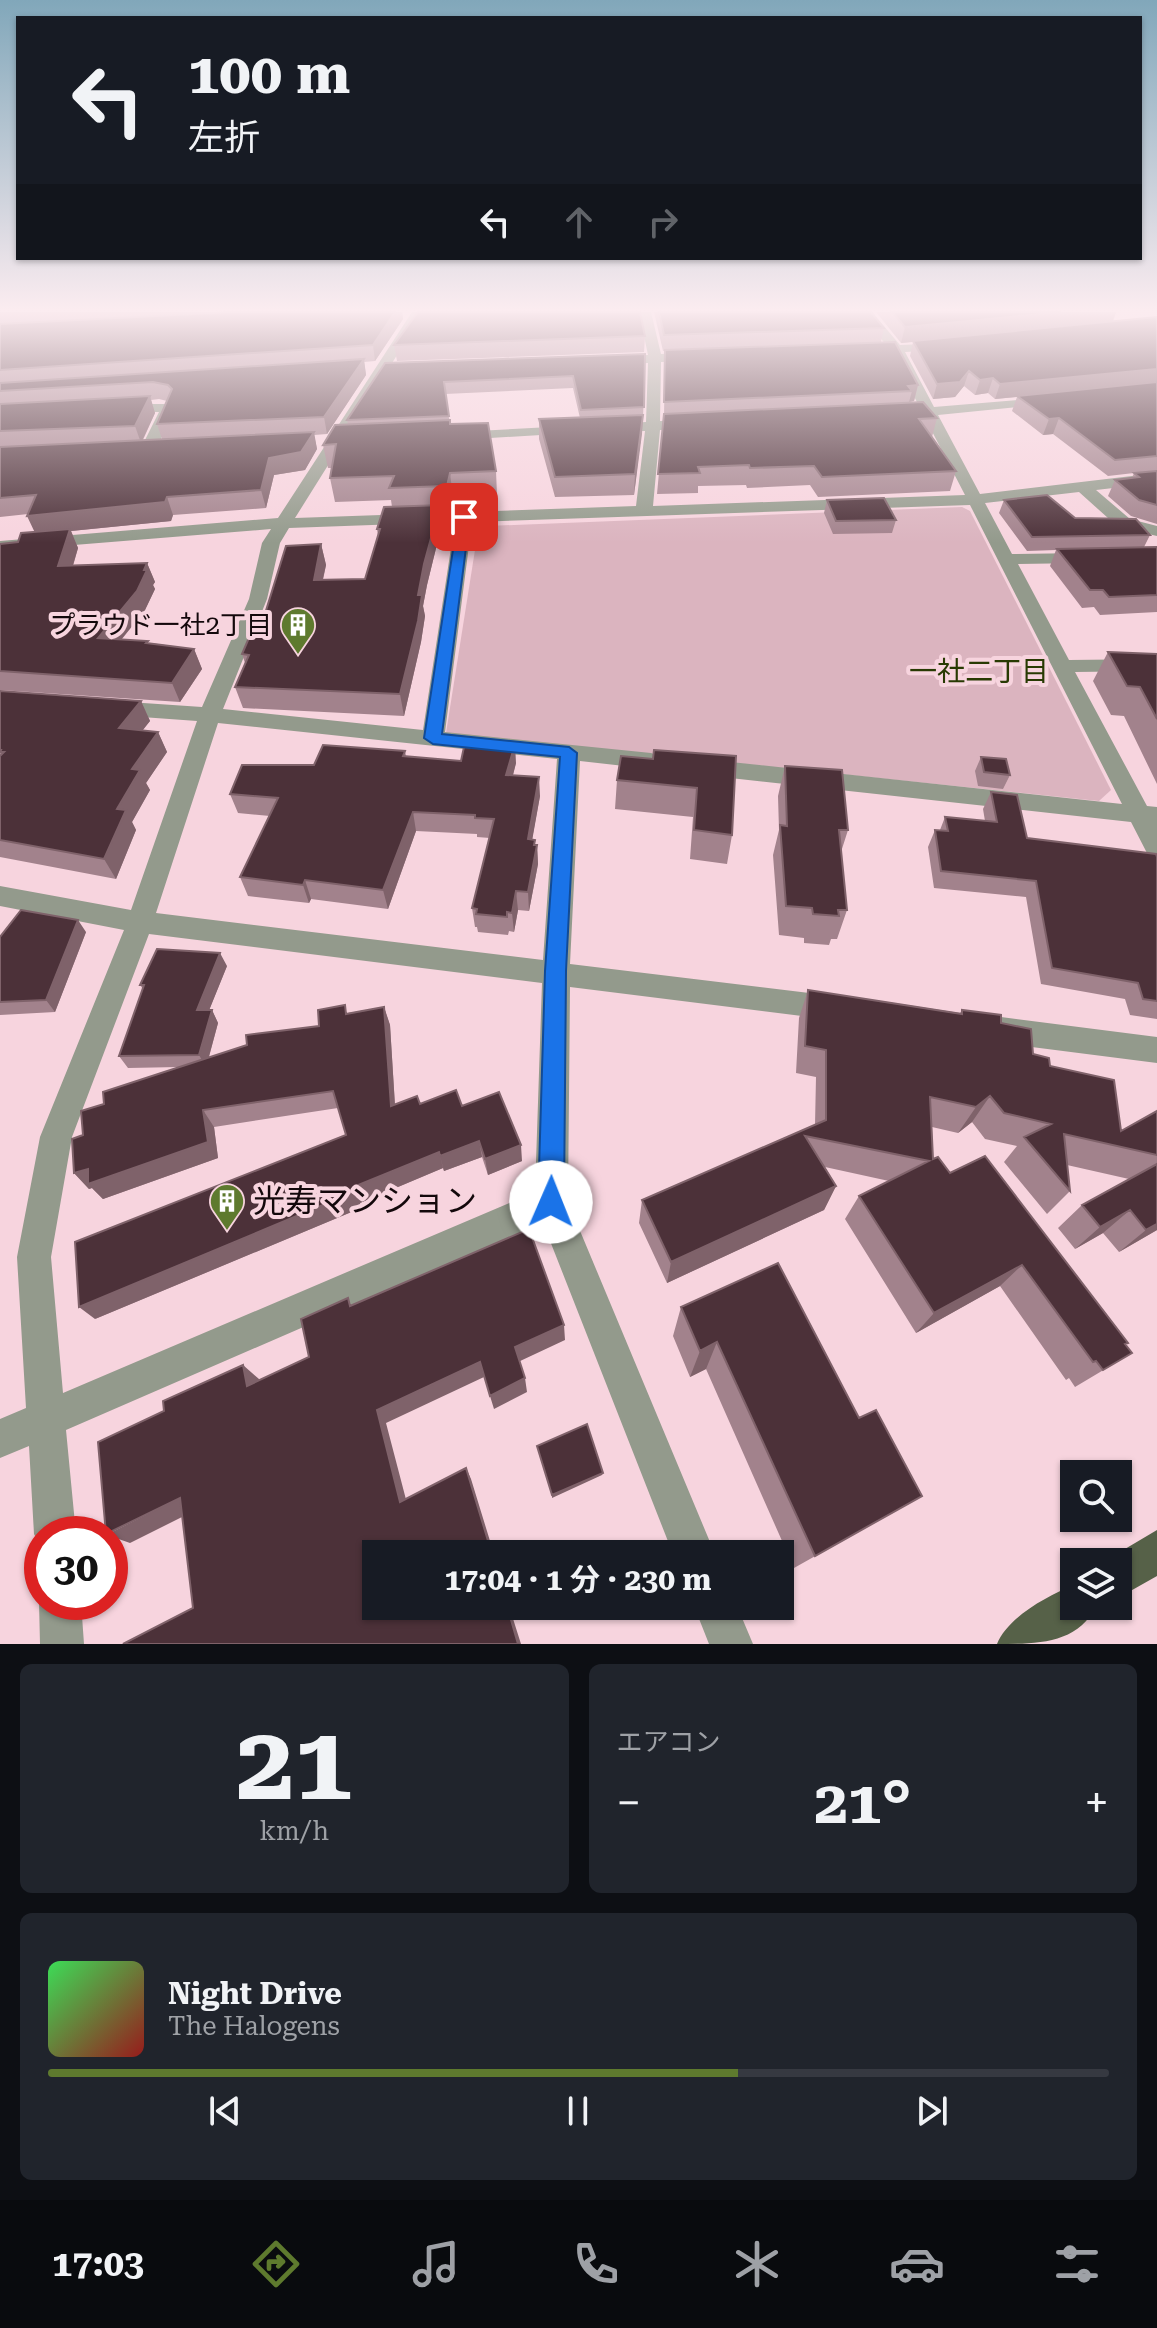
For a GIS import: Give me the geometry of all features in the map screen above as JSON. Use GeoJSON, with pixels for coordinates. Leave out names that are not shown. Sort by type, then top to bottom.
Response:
{"type":"FeatureCollection","features":[{"type":"Feature","properties":{"kind":"main road"},"geometry":{"type":"LineString","coordinates":[[1132,1568],[1157,1551]]}},
{"type":"Feature","properties":{"kind":"main road"},"geometry":{"type":"LineString","coordinates":[[1019,1644],[1060,1616]]}},
{"type":"Feature","properties":{"kind":"street"},"geometry":{"type":"LineString","coordinates":[[54,1516],[34,1257],[56,1137],[140,922],[210,715],[258,599],[271,543],[367,389]]}},
{"type":"Feature","properties":{"kind":"street"},"geometry":{"type":"LineString","coordinates":[[644,512],[654,389]]}},
{"type":"Feature","properties":{"kind":"street"},"geometry":{"type":"LineString","coordinates":[[917,389],[1062,666],[1149,816],[1157,848]]}},
{"type":"Feature","properties":{"kind":"street"},"geometry":{"type":"LineString","coordinates":[[883,415],[1066,398]]}},
{"type":"Feature","properties":{"kind":"street"},"geometry":{"type":"LineString","coordinates":[[111,408],[168,408],[149,450]]}},
{"type":"Feature","properties":{"kind":"street"},"geometry":{"type":"LineString","coordinates":[[439,437],[714,423]]}},
{"type":"Feature","properties":{"kind":"street"},"geometry":{"type":"LineString","coordinates":[[0,546],[281,523],[973,500],[1157,478]]}},
{"type":"Feature","properties":{"kind":"street"},"geometry":{"type":"LineString","coordinates":[[1083,487],[1124,523],[1157,531]]}},
{"type":"Feature","properties":{"kind":"street"},"geometry":{"type":"LineString","coordinates":[[433,738],[464,517]]}},
{"type":"Feature","properties":{"kind":"street"},"geometry":{"type":"LineString","coordinates":[[1005,559],[1096,557]]}},
{"type":"Feature","properties":{"kind":"street"},"geometry":{"type":"LineString","coordinates":[[1062,666],[1157,665]]}},
{"type":"Feature","properties":{"kind":"street"},"geometry":{"type":"LineString","coordinates":[[90,706],[433,738],[1149,816]]}},
{"type":"Feature","properties":{"kind":"street"},"geometry":{"type":"LineString","coordinates":[[569,753],[556,971],[551,1202],[688,1540]]}},
{"type":"Feature","properties":{"kind":"street"},"geometry":{"type":"LineString","coordinates":[[0,896],[140,922],[556,971],[856,1011]]}},
{"type":"Feature","properties":{"kind":"street"},"geometry":{"type":"LineString","coordinates":[[967,1025],[1157,1050]]}},
{"type":"Feature","properties":{"kind":"street"},"geometry":{"type":"LineString","coordinates":[[0,1439],[551,1202]]}},
{"type":"Feature","properties":{"kind":"street"},"geometry":{"type":"LineString","coordinates":[[61,1620],[62,1644]]}},
{"type":"Feature","properties":{"kind":"street"},"geometry":{"type":"LineString","coordinates":[[721,1620],[731,1644]]}},
{"type":"Feature","properties":{"kind":"shaded area"},"geometry":{"type":"Polygon","coordinates":[[[962,507],[970,511],[1111,790],[1099,801],[446,733],[478,531],[488,526],[962,507]]]}},
{"type":"Feature","properties":{"kind":"building"},"geometry":{"type":"Polygon","coordinates":[[[0,389],[39,389],[0,391],[0,389]]]}},
{"type":"Feature","properties":{"kind":"building"},"geometry":{"type":"Polygon","coordinates":[[[172,389],[344,389],[324,417],[157,424],[172,389]]]}},
{"type":"Feature","properties":{"kind":"building"},"geometry":{"type":"Polygon","coordinates":[[[368,389],[445,389],[449,416],[347,420],[368,389]]]}},
{"type":"Feature","properties":{"kind":"building"},"geometry":{"type":"Polygon","coordinates":[[[576,389],[644,389],[644,407],[581,410],[576,389]]]}},
{"type":"Feature","properties":{"kind":"building"},"geometry":{"type":"Polygon","coordinates":[[[664,389],[912,391],[664,402],[664,389]]]}},
{"type":"Feature","properties":{"kind":"building"},"geometry":{"type":"Polygon","coordinates":[[[1090,389],[1157,389],[1157,456],[1115,460],[1059,418],[1049,419],[1017,396],[1090,389]]]}},
{"type":"Feature","properties":{"kind":"building"},"geometry":{"type":"Polygon","coordinates":[[[150,396],[135,426],[0,431],[0,404],[150,396]]]}},
{"type":"Feature","properties":{"kind":"building"},"geometry":{"type":"Polygon","coordinates":[[[923,402],[937,418],[919,419],[956,471],[822,477],[814,466],[750,468],[749,465],[698,467],[700,473],[658,474],[664,414],[923,402]]]}},
{"type":"Feature","properties":{"kind":"building"},"geometry":{"type":"Polygon","coordinates":[[[643,415],[635,474],[555,477],[539,419],[643,415]]]}},
{"type":"Feature","properties":{"kind":"building"},"geometry":{"type":"Polygon","coordinates":[[[450,420],[450,424],[488,423],[496,471],[450,473],[447,486],[389,488],[394,476],[330,478],[336,444],[323,445],[335,425],[450,420]]]}},
{"type":"Feature","properties":{"kind":"building"},"geometry":{"type":"Polygon","coordinates":[[[314,432],[301,452],[269,458],[261,490],[167,497],[165,502],[27,516],[36,495],[0,498],[0,447],[314,432]]]}},
{"type":"Feature","properties":{"kind":"building"},"geometry":{"type":"Polygon","coordinates":[[[1157,471],[1157,505],[1139,500],[1115,480],[1139,477],[1134,473],[1157,471]]]}},
{"type":"Feature","properties":{"kind":"building"},"geometry":{"type":"Polygon","coordinates":[[[1047,495],[1075,518],[1136,519],[1150,535],[1032,537],[1004,500],[1047,495]]]}},
{"type":"Feature","properties":{"kind":"building"},"geometry":{"type":"Polygon","coordinates":[[[884,498],[896,520],[836,521],[827,500],[884,498]]]}},
{"type":"Feature","properties":{"kind":"building"},"geometry":{"type":"Polygon","coordinates":[[[443,505],[424,564],[418,595],[422,595],[418,621],[400,694],[235,687],[249,655],[242,654],[258,617],[264,617],[286,546],[321,544],[314,580],[365,579],[384,507],[443,505]]]}},
{"type":"Feature","properties":{"kind":"building"},"geometry":{"type":"Polygon","coordinates":[[[70,529],[58,566],[147,563],[137,591],[98,638],[148,641],[146,643],[194,649],[172,683],[0,671],[0,544],[18,542],[21,533],[70,529]]]}},
{"type":"Feature","properties":{"kind":"building"},"geometry":{"type":"Polygon","coordinates":[[[1157,547],[1157,595],[1109,597],[1103,590],[1090,590],[1057,549],[1157,547]]]}},
{"type":"Feature","properties":{"kind":"building"},"geometry":{"type":"Polygon","coordinates":[[[1108,652],[1157,654],[1157,719],[1140,687],[1127,686],[1108,652]]]}},
{"type":"Feature","properties":{"kind":"building"},"geometry":{"type":"Polygon","coordinates":[[[0,691],[141,701],[119,728],[158,732],[132,769],[140,770],[117,809],[126,810],[104,859],[0,840],[0,756],[4,752],[0,752],[0,691]]]}},
{"type":"Feature","properties":{"kind":"building"},"geometry":{"type":"Polygon","coordinates":[[[491,741],[515,744],[506,775],[539,777],[528,839],[535,840],[534,845],[537,845],[528,892],[516,891],[512,913],[507,912],[507,917],[476,914],[477,909],[472,908],[494,819],[475,818],[475,815],[413,812],[383,890],[305,880],[303,885],[240,877],[278,798],[230,794],[242,765],[314,765],[323,745],[405,751],[403,756],[461,761],[464,747],[489,749],[491,741]]]}},
{"type":"Feature","properties":{"kind":"building"},"geometry":{"type":"Polygon","coordinates":[[[654,750],[736,756],[732,835],[694,830],[697,788],[617,780],[621,756],[653,759],[654,750]]]}},
{"type":"Feature","properties":{"kind":"building"},"geometry":{"type":"Polygon","coordinates":[[[981,757],[1006,759],[1010,775],[984,772],[981,757]]]}},
{"type":"Feature","properties":{"kind":"building"},"geometry":{"type":"Polygon","coordinates":[[[785,766],[842,770],[848,830],[839,830],[847,910],[838,910],[839,916],[813,914],[812,908],[786,906],[780,825],[787,826],[785,766]]]}},
{"type":"Feature","properties":{"kind":"building"},"geometry":{"type":"Polygon","coordinates":[[[991,792],[1017,795],[1027,838],[1156,854],[1157,1001],[1143,999],[1138,983],[1052,968],[1036,881],[941,871],[935,830],[948,831],[945,817],[997,822],[991,792]]]}},
{"type":"Feature","properties":{"kind":"building"},"geometry":{"type":"Polygon","coordinates":[[[21,910],[78,920],[46,1000],[0,1002],[0,937],[21,910]]]}},
{"type":"Feature","properties":{"kind":"building"},"geometry":{"type":"Polygon","coordinates":[[[157,949],[220,953],[197,1010],[212,1010],[199,1055],[119,1056],[144,985],[140,985],[157,949]]]}},
{"type":"Feature","properties":{"kind":"building"},"geometry":{"type":"Polygon","coordinates":[[[808,990],[962,1014],[962,1010],[1001,1015],[1001,1023],[1031,1029],[1033,1054],[1049,1058],[1050,1066],[1114,1080],[1121,1131],[1157,1111],[1157,1155],[1064,1134],[1070,1191],[1024,1137],[1051,1124],[1004,1113],[990,1096],[976,1107],[930,1097],[933,1159],[938,1157],[950,1173],[985,1156],[1128,1343],[1125,1344],[1132,1353],[1103,1370],[1096,1361],[1093,1362],[1022,1265],[934,1313],[859,1196],[929,1161],[805,1136],[836,1186],[671,1262],[642,1200],[826,1120],[826,1050],[805,1046],[808,990]]]}},
{"type":"Feature","properties":{"kind":"building"},"geometry":{"type":"Polygon","coordinates":[[[345,1005],[346,1014],[384,1007],[391,1106],[417,1096],[420,1104],[456,1090],[462,1106],[499,1092],[521,1145],[485,1159],[479,1141],[440,1156],[439,1152],[353,1187],[354,1192],[79,1307],[75,1242],[346,1135],[333,1091],[203,1110],[208,1142],[88,1184],[88,1169],[74,1173],[72,1139],[83,1135],[81,1111],[104,1104],[103,1092],[247,1045],[246,1035],[319,1026],[318,1010],[345,1005]]]}},
{"type":"Feature","properties":{"kind":"building"},"geometry":{"type":"Polygon","coordinates":[[[1157,1164],[1157,1224],[1146,1230],[1130,1210],[1100,1227],[1082,1205],[1157,1164]]]}},
{"type":"Feature","properties":{"kind":"building"},"geometry":{"type":"Polygon","coordinates":[[[529,1229],[564,1325],[515,1347],[525,1378],[490,1396],[480,1362],[377,1410],[400,1502],[466,1468],[488,1540],[362,1540],[362,1620],[511,1620],[518,1644],[123,1644],[193,1608],[180,1498],[128,1523],[128,1516],[104,1516],[98,1442],[164,1411],[163,1401],[243,1365],[247,1386],[309,1357],[301,1319],[348,1298],[350,1306],[529,1229]]]}},
{"type":"Feature","properties":{"kind":"building"},"geometry":{"type":"Polygon","coordinates":[[[778,1263],[859,1418],[876,1410],[922,1496],[815,1556],[717,1342],[700,1351],[681,1307],[778,1263]]]}},
{"type":"Feature","properties":{"kind":"building"},"geometry":{"type":"Polygon","coordinates":[[[587,1424],[603,1473],[552,1495],[537,1446],[587,1424]]]}},
{"type":"Feature","properties":{"kind":"place","name":"プラウド一社2丁目"},"geometry":{"type":"Point","coordinates":[298,656]}},
{"type":"Feature","properties":{"kind":"place","name":"光寿マンション"},"geometry":{"type":"Point","coordinates":[227,1232]}},
{"type":"Feature","properties":{"kind":"district","name":"一社二丁目"},"geometry":{"type":"Point","coordinates":[979,671]}},
{"type":"Feature","properties":{"kind":"route"},"geometry":{"type":"LineString","coordinates":[[464,517],[433,738],[569,753],[556,971],[551,1202]]}}]}
